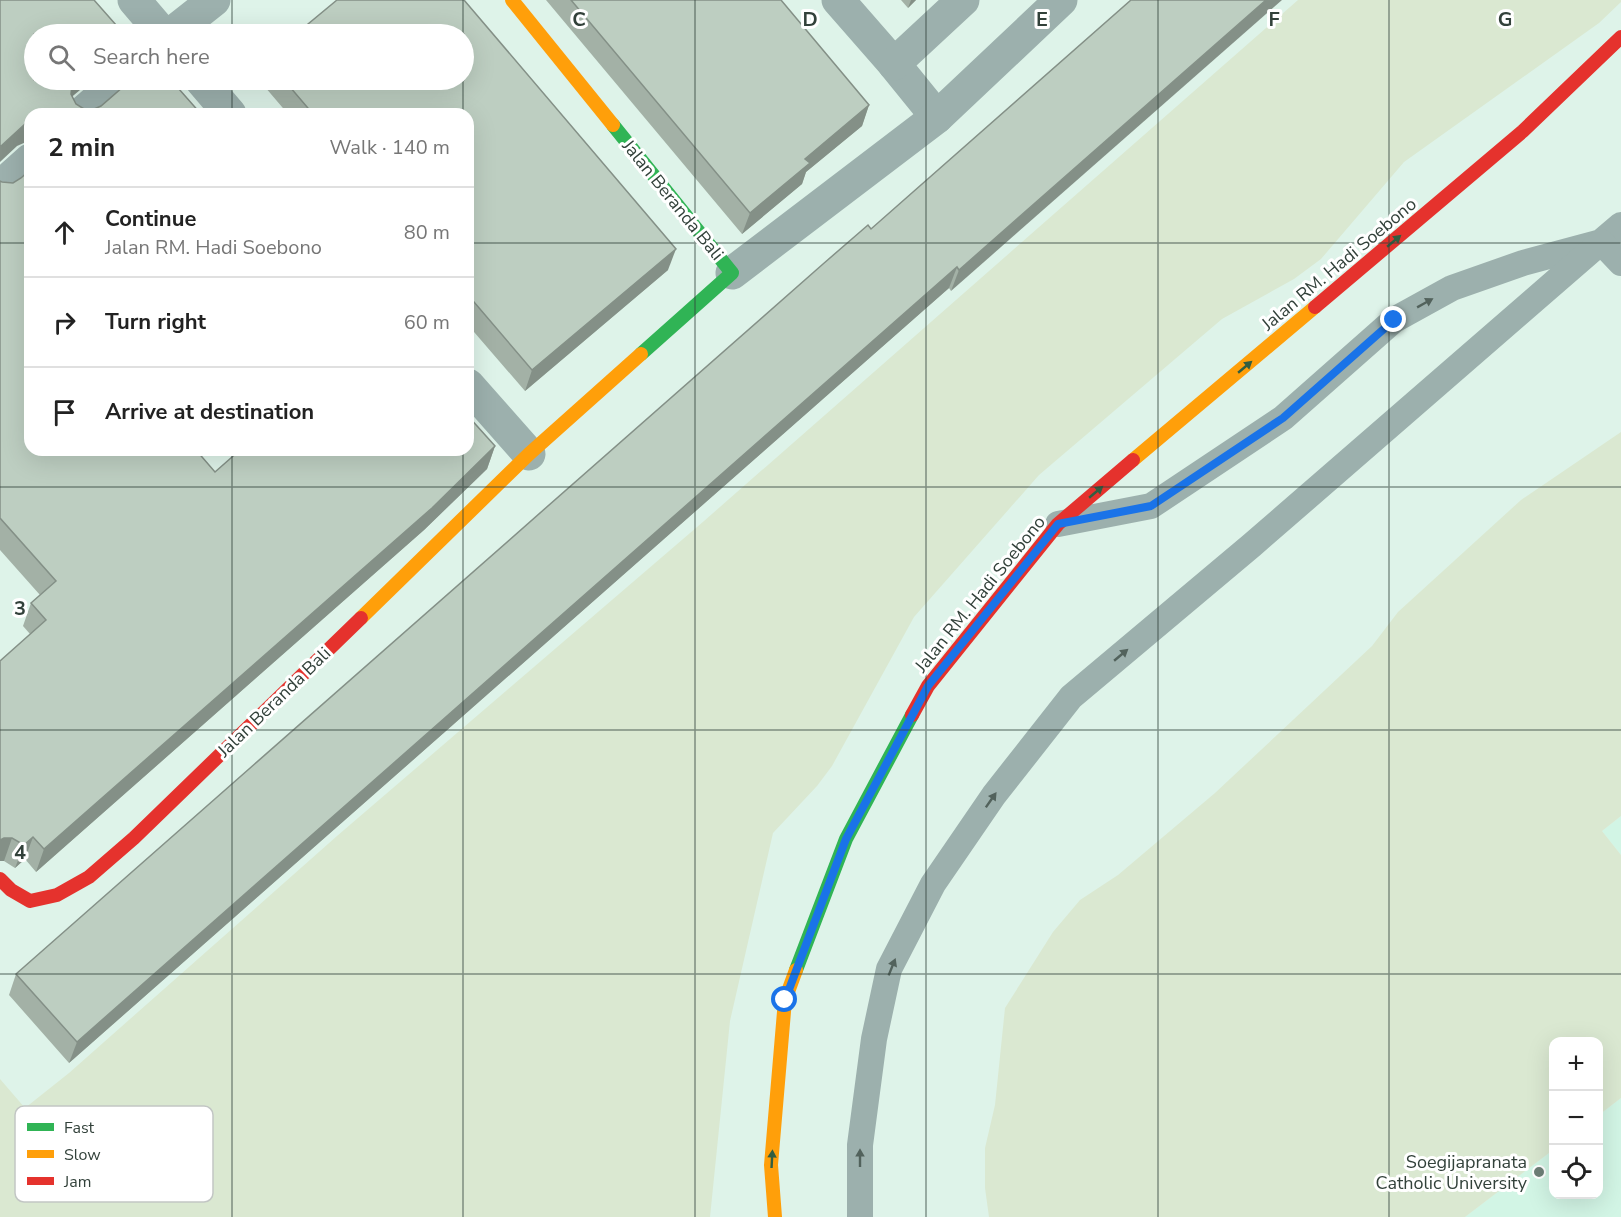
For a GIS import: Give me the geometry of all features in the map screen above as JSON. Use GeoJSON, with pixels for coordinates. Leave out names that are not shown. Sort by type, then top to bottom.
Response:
{"type":"FeatureCollection","features":[{"type":"Feature","properties":{"kind":"main road","name":"Jalan Beranda Bali"},"geometry":{"type":"LineString","coordinates":[[0,879],[30,901],[57,895],[89,878],[529,454],[732,273],[512,0]]}},
{"type":"Feature","properties":{"kind":"main road","name":"Jalan RM. Hadi Soebono"},"geometry":{"type":"LineString","coordinates":[[775,1217],[771,1165],[785,1000],[846,839],[928,686],[1058,524],[1523,131],[1621,37]]}},
{"type":"Feature","properties":{"kind":"street"},"geometry":{"type":"LineString","coordinates":[[134,0],[154,24]]}},
{"type":"Feature","properties":{"kind":"street"},"geometry":{"type":"LineString","coordinates":[[184,24],[214,0]]}},
{"type":"Feature","properties":{"kind":"street"},"geometry":{"type":"LineString","coordinates":[[838,0],[937,117]]}},
{"type":"Feature","properties":{"kind":"street"},"geometry":{"type":"LineString","coordinates":[[894,64],[963,0]]}},
{"type":"Feature","properties":{"kind":"street"},"geometry":{"type":"LineString","coordinates":[[732,273],[937,117],[1061,0]]}},
{"type":"Feature","properties":{"kind":"street"},"geometry":{"type":"LineString","coordinates":[[88,108],[109,90]]}},
{"type":"Feature","properties":{"kind":"street"},"geometry":{"type":"LineString","coordinates":[[210,90],[225,108]]}},
{"type":"Feature","properties":{"kind":"street"},"geometry":{"type":"LineString","coordinates":[[0,187],[24,165]]}},
{"type":"Feature","properties":{"kind":"street"},"geometry":{"type":"LineString","coordinates":[[474,392],[529,454]]}},
{"type":"Feature","properties":{"kind":"lane"},"geometry":{"type":"LineString","coordinates":[[860,1217],[860,1145],[874,1039],[889,969],[933,884],[994,795],[1071,697],[1252,545],[1621,225]]}},
{"type":"Feature","properties":{"kind":"lane"},"geometry":{"type":"LineString","coordinates":[[1058,524],[1151,506],[1283,418],[1394,320],[1452,288],[1523,263],[1601,242]]}},
{"type":"Feature","properties":{"kind":"lane"},"geometry":{"type":"LineString","coordinates":[[1601,242],[1621,263]]}},
{"type":"Feature","properties":{"kind":"shaded area"},"geometry":{"type":"Polygon","coordinates":[[[1298,0],[1621,0],[1599,23],[1404,162],[1321,259],[1294,279],[1222,319],[1039,475],[914,617],[832,766],[817,786],[773,833],[730,1021],[710,1217],[0,1217],[0,1079],[23,1106],[15,1106],[15,1202],[213,1202],[213,1106],[28,1106],[69,1073],[337,836],[704,521],[1298,0]]]}},
{"type":"Feature","properties":{"kind":"shaded area"},"geometry":{"type":"Polygon","coordinates":[[[1621,432],[1621,816],[1602,831],[1621,855],[1621,1098],[1603,1112],[1603,1037],[1549,1037],[1549,1153],[1465,1217],[989,1217],[985,1188],[985,1148],[995,1105],[1005,1008],[1053,932],[1080,900],[1118,875],[1215,793],[1372,646],[1398,612],[1521,500],[1621,432]]]}},
{"type":"Feature","properties":{"kind":"shaded area"},"geometry":{"type":"Polygon","coordinates":[[[1621,816],[1621,855],[1602,831],[1621,816]]]}},
{"type":"Feature","properties":{"kind":"shaded area","name":"Soegijapranata Catholic University"},"geometry":{"type":"Polygon","coordinates":[[[1621,1098],[1621,1217],[1465,1217],[1549,1153],[1549,1199],[1603,1199],[1603,1112],[1621,1098]]]}},
{"type":"Feature","properties":{"kind":"building"},"geometry":{"type":"Polygon","coordinates":[[[0,0],[94,0],[115,24],[24,24],[24,90],[71,90],[76,104],[82,108],[24,108],[24,125],[0,147],[0,0]]]}},
{"type":"Feature","properties":{"kind":"building"},"geometry":{"type":"Polygon","coordinates":[[[337,0],[464,0],[676,249],[532,370],[474,302],[474,108],[308,108],[293,90],[474,90],[474,24],[308,24],[337,0]]]}},
{"type":"Feature","properties":{"kind":"building"},"geometry":{"type":"Polygon","coordinates":[[[571,0],[781,0],[869,105],[805,159],[810,163],[750,213],[571,0]]]}},
{"type":"Feature","properties":{"kind":"building"},"geometry":{"type":"Polygon","coordinates":[[[1131,0],[1266,0],[959,270],[957,267],[77,1042],[16,974],[823,264],[868,225],[871,229],[1131,0]]]}},
{"type":"Feature","properties":{"kind":"building"},"geometry":{"type":"Polygon","coordinates":[[[119,90],[180,90],[196,108],[96,108],[119,90]]]}},
{"type":"Feature","properties":{"kind":"building"},"geometry":{"type":"Polygon","coordinates":[[[24,175],[24,456],[201,456],[215,472],[233,456],[474,456],[474,423],[495,446],[432,508],[44,849],[33,837],[24,845],[12,838],[0,840],[0,661],[46,620],[31,603],[56,581],[0,518],[0,181],[13,183],[24,175]]]}},
{"type":"Feature","properties":{"kind":"traffic: fast"},"geometry":{"type":"LineString","coordinates":[[613,125],[732,273],[641,354]]}},
{"type":"Feature","properties":{"kind":"traffic: fast"},"geometry":{"type":"LineString","coordinates":[[796,970],[846,839],[912,715]]}},
{"type":"Feature","properties":{"kind":"traffic: slow"},"geometry":{"type":"LineString","coordinates":[[512,0],[613,125]]}},
{"type":"Feature","properties":{"kind":"traffic: slow"},"geometry":{"type":"LineString","coordinates":[[1133,460],[1315,307]]}},
{"type":"Feature","properties":{"kind":"traffic: slow"},"geometry":{"type":"LineString","coordinates":[[361,618],[529,454],[641,354]]}},
{"type":"Feature","properties":{"kind":"traffic: slow"},"geometry":{"type":"LineString","coordinates":[[775,1217],[771,1165],[785,1000],[796,970]]}},
{"type":"Feature","properties":{"kind":"traffic: jam"},"geometry":{"type":"LineString","coordinates":[[1315,307],[1523,131],[1621,37]]}},
{"type":"Feature","properties":{"kind":"traffic: jam"},"geometry":{"type":"LineString","coordinates":[[912,715],[928,686],[1058,524],[1133,460]]}},
{"type":"Feature","properties":{"kind":"traffic: jam"},"geometry":{"type":"LineString","coordinates":[[0,879],[11,890],[30,901],[57,895],[89,877],[134,838],[361,618]]}},
{"type":"Feature","properties":{"kind":"place","name":"Soegijapranata Catholic University"},"geometry":{"type":"Point","coordinates":[1539,1172]}},
{"type":"Feature","properties":{"kind":"route"},"geometry":{"type":"LineString","coordinates":[[785,1000],[846,839],[928,686],[1058,524],[1151,506],[1283,418],[1394,320]]}}]}
